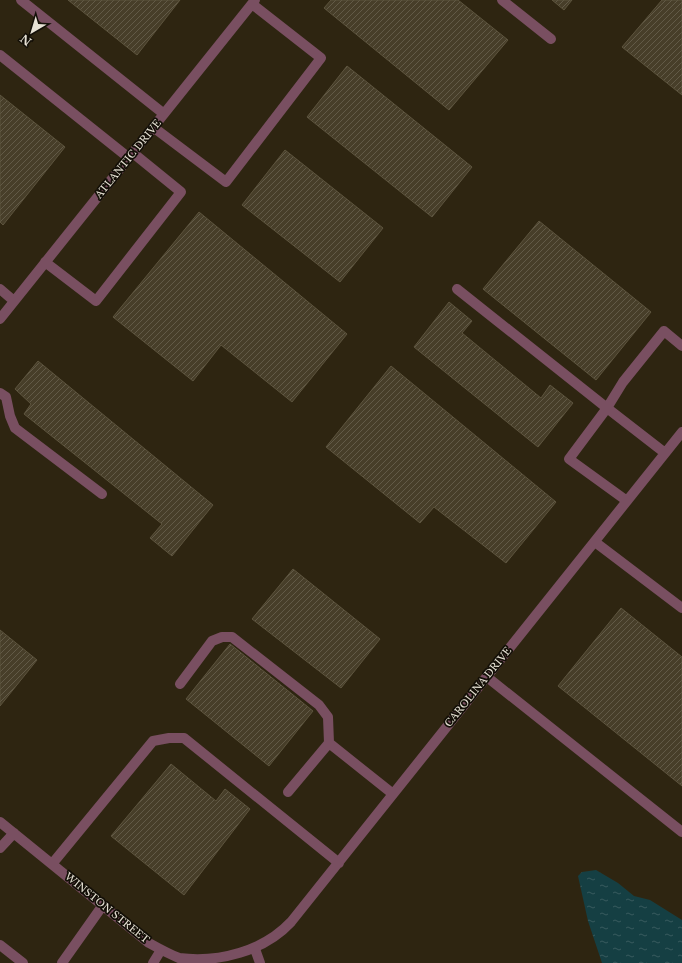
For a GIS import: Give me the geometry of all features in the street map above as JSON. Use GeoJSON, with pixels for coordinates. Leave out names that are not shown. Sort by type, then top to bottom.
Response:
{"type":"FeatureCollection","features":[{"type":"Feature","properties":{"kind":"street"},"geometry":{"type":"LineString","coordinates":[[21,0],[164,114]]}},
{"type":"Feature","properties":{"kind":"street"},"geometry":{"type":"LineString","coordinates":[[502,0],[551,39]]}},
{"type":"Feature","properties":{"kind":"street"},"geometry":{"type":"LineString","coordinates":[[153,128],[226,182],[321,58],[254,2]]}},
{"type":"Feature","properties":{"kind":"street","name":"ATLANTIC DRIVE"},"geometry":{"type":"LineString","coordinates":[[0,319],[254,2]]}},
{"type":"Feature","properties":{"kind":"street"},"geometry":{"type":"LineString","coordinates":[[0,55],[131,156],[181,192],[96,301],[45,262]]}},
{"type":"Feature","properties":{"kind":"street"},"geometry":{"type":"LineString","coordinates":[[0,289],[14,301]]}},
{"type":"Feature","properties":{"kind":"street"},"geometry":{"type":"LineString","coordinates":[[457,289],[665,453]]}},
{"type":"Feature","properties":{"kind":"street"},"geometry":{"type":"LineString","coordinates":[[627,501],[569,459],[607,408],[624,382],[664,331],[682,346]]}},
{"type":"Feature","properties":{"kind":"street"},"geometry":{"type":"LineString","coordinates":[[0,393],[6,397],[10,416],[15,428],[102,494]]}},
{"type":"Feature","properties":{"kind":"street","name":"CAROLINA DRIVE"},"geometry":{"type":"LineString","coordinates":[[272,939],[291,922],[339,863],[682,432]]}},
{"type":"Feature","properties":{"kind":"street"},"geometry":{"type":"LineString","coordinates":[[595,542],[682,608]]}},
{"type":"Feature","properties":{"kind":"street"},"geometry":{"type":"LineString","coordinates":[[180,684],[212,641],[222,637],[232,637],[319,705],[328,717],[329,743],[288,792]]}},
{"type":"Feature","properties":{"kind":"street"},"geometry":{"type":"LineString","coordinates":[[487,676],[682,832]]}},
{"type":"Feature","properties":{"kind":"street"},"geometry":{"type":"LineString","coordinates":[[52,864],[153,741],[169,738],[184,738],[339,863]]}},
{"type":"Feature","properties":{"kind":"street"},"geometry":{"type":"LineString","coordinates":[[329,743],[393,794]]}},
{"type":"Feature","properties":{"kind":"street","name":"WINSTON STREET"},"geometry":{"type":"LineString","coordinates":[[0,822],[149,943],[161,950],[180,958],[201,961],[221,961],[255,949],[272,939]]}},
{"type":"Feature","properties":{"kind":"street"},"geometry":{"type":"LineString","coordinates":[[0,848],[14,833]]}},
{"type":"Feature","properties":{"kind":"street"},"geometry":{"type":"LineString","coordinates":[[62,963],[103,905]]}},
{"type":"Feature","properties":{"kind":"street"},"geometry":{"type":"LineString","coordinates":[[0,945],[23,963]]}},
{"type":"Feature","properties":{"kind":"street"},"geometry":{"type":"LineString","coordinates":[[255,949],[260,963]]}},
{"type":"Feature","properties":{"kind":"street"},"geometry":{"type":"LineString","coordinates":[[153,963],[161,950]]}},
{"type":"Feature","properties":{"kind":"water"},"geometry":{"type":"Polygon","coordinates":[[[596,870],[618,883],[634,896],[650,900],[682,920],[682,963],[602,963],[588,921],[578,876],[582,872],[596,870]]]}},
{"type":"Feature","properties":{"kind":"building"},"geometry":{"type":"Polygon","coordinates":[[[68,0],[180,0],[137,55],[68,0]]]}},
{"type":"Feature","properties":{"kind":"building"},"geometry":{"type":"Polygon","coordinates":[[[331,0],[458,0],[508,40],[449,110],[324,8],[331,0]]]}},
{"type":"Feature","properties":{"kind":"building"},"geometry":{"type":"Polygon","coordinates":[[[552,0],[572,0],[564,10],[552,0]]]}},
{"type":"Feature","properties":{"kind":"building"},"geometry":{"type":"Polygon","coordinates":[[[662,0],[682,0],[682,95],[622,47],[662,0]]]}},
{"type":"Feature","properties":{"kind":"building"},"geometry":{"type":"Polygon","coordinates":[[[347,66],[472,167],[432,217],[307,117],[347,66]]]}},
{"type":"Feature","properties":{"kind":"building"},"geometry":{"type":"Polygon","coordinates":[[[0,95],[65,147],[3,225],[0,222],[0,95]]]}},
{"type":"Feature","properties":{"kind":"building"},"geometry":{"type":"Polygon","coordinates":[[[285,150],[383,228],[340,282],[242,205],[285,150]]]}},
{"type":"Feature","properties":{"kind":"building"},"geometry":{"type":"Polygon","coordinates":[[[199,212],[347,334],[292,402],[221,345],[193,381],[113,317],[199,212]]]}},
{"type":"Feature","properties":{"kind":"building"},"geometry":{"type":"Polygon","coordinates":[[[539,221],[651,312],[596,380],[483,289],[539,221]]]}},
{"type":"Feature","properties":{"kind":"building"},"geometry":{"type":"Polygon","coordinates":[[[449,302],[472,321],[462,333],[541,398],[550,385],[573,403],[538,447],[414,347],[449,302]]]}},
{"type":"Feature","properties":{"kind":"building"},"geometry":{"type":"Polygon","coordinates":[[[38,361],[213,505],[172,556],[150,538],[162,524],[24,414],[31,404],[15,389],[38,361]]]}},
{"type":"Feature","properties":{"kind":"building"},"geometry":{"type":"Polygon","coordinates":[[[391,366],[556,502],[506,563],[434,507],[420,523],[326,447],[391,366]]]}},
{"type":"Feature","properties":{"kind":"building"},"geometry":{"type":"Polygon","coordinates":[[[293,569],[380,639],[341,688],[252,619],[293,569]]]}},
{"type":"Feature","properties":{"kind":"building"},"geometry":{"type":"Polygon","coordinates":[[[621,608],[682,657],[682,786],[558,686],[621,608]]]}},
{"type":"Feature","properties":{"kind":"building"},"geometry":{"type":"Polygon","coordinates":[[[0,630],[37,660],[0,706],[0,630]]]}},
{"type":"Feature","properties":{"kind":"building"},"geometry":{"type":"Polygon","coordinates":[[[230,644],[313,711],[269,766],[186,699],[230,644]]]}},
{"type":"Feature","properties":{"kind":"building"},"geometry":{"type":"Polygon","coordinates":[[[171,764],[216,801],[225,789],[250,809],[184,895],[111,836],[171,764]]]}}]}
